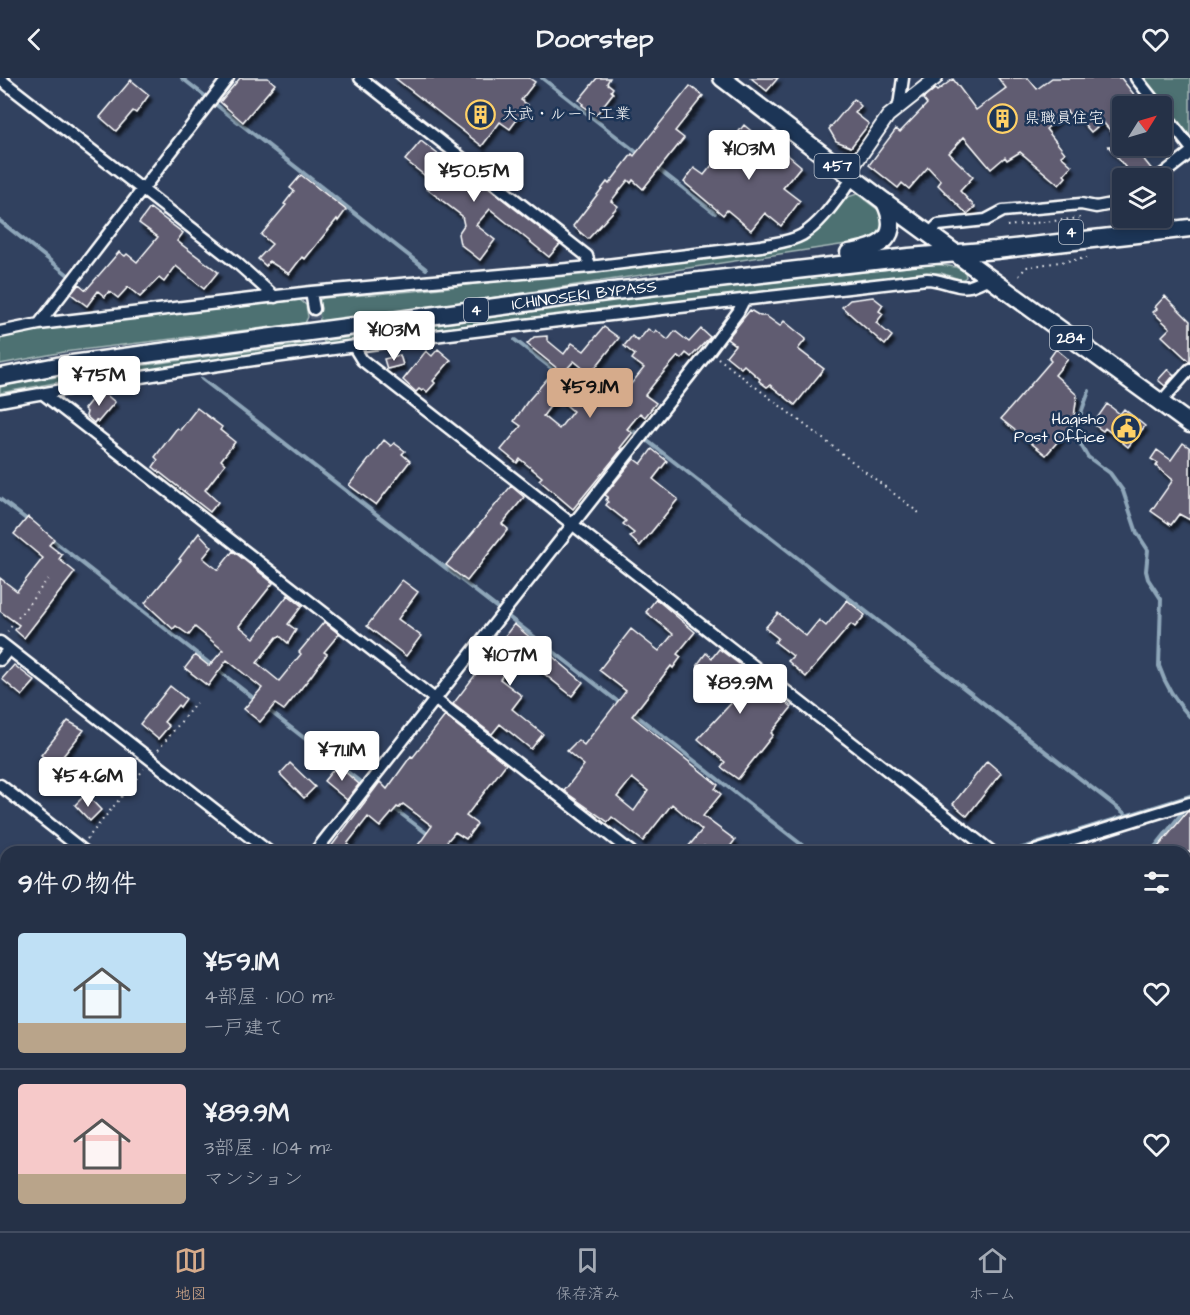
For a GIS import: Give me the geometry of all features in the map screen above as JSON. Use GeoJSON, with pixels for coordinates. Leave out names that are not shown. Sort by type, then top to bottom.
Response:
{"type":"FeatureCollection","features":[{"type":"Feature","properties":{"kind":"highway","name":"457"},"geometry":{"type":"LineString","coordinates":[[722,78],[953,252]]}},
{"type":"Feature","properties":{"kind":"highway"},"geometry":{"type":"LineString","coordinates":[[614,291],[674,278],[868,250],[878,246],[890,234],[891,218],[885,202]]}},
{"type":"Feature","properties":{"kind":"highway","name":"ICHINOSEKI BYPASS"},"geometry":{"type":"LineString","coordinates":[[953,252],[994,241],[1190,219]]}},
{"type":"Feature","properties":{"kind":"highway","name":"ICHINOSEKI BYPASS"},"geometry":{"type":"LineString","coordinates":[[0,377],[57,366],[614,291],[953,252],[996,250],[1190,228]]}},
{"type":"Feature","properties":{"kind":"highway","name":"284"},"geometry":{"type":"LineString","coordinates":[[953,252],[1190,424]]}},
{"type":"Feature","properties":{"kind":"street"},"geometry":{"type":"LineString","coordinates":[[39,324],[228,78]]}},
{"type":"Feature","properties":{"kind":"street"},"geometry":{"type":"LineString","coordinates":[[360,78],[587,256],[590,267]]}},
{"type":"Feature","properties":{"kind":"street"},"geometry":{"type":"LineString","coordinates":[[900,106],[903,78]]}},
{"type":"Feature","properties":{"kind":"street"},"geometry":{"type":"LineString","coordinates":[[0,332],[39,324],[311,292],[590,267],[786,241],[811,228],[850,176],[888,116],[936,78]]}},
{"type":"Feature","properties":{"kind":"street"},"geometry":{"type":"LineString","coordinates":[[1136,78],[1150,96]]}},
{"type":"Feature","properties":{"kind":"street"},"geometry":{"type":"LineString","coordinates":[[0,79],[238,264],[275,297]]}},
{"type":"Feature","properties":{"kind":"street"},"geometry":{"type":"LineString","coordinates":[[1172,124],[1190,147]]}},
{"type":"Feature","properties":{"kind":"street"},"geometry":{"type":"LineString","coordinates":[[1171,168],[1190,153]]}},
{"type":"Feature","properties":{"kind":"street"},"geometry":{"type":"LineString","coordinates":[[929,234],[938,225],[986,220],[1003,211],[1081,204],[1096,207],[1112,204]]}},
{"type":"Feature","properties":{"kind":"street"},"geometry":{"type":"LineString","coordinates":[[0,401],[319,348],[354,347],[927,279],[972,286],[989,278]]}},
{"type":"Feature","properties":{"kind":"street"},"geometry":{"type":"LineString","coordinates":[[311,292],[314,309]]}},
{"type":"Feature","properties":{"kind":"street"},"geometry":{"type":"LineString","coordinates":[[320,846],[709,351],[738,312],[744,300]]}},
{"type":"Feature","properties":{"kind":"street"},"geometry":{"type":"LineString","coordinates":[[354,347],[362,360],[984,846]]}},
{"type":"Feature","properties":{"kind":"street"},"geometry":{"type":"LineString","coordinates":[[1160,403],[1190,369]]}},
{"type":"Feature","properties":{"kind":"street"},"geometry":{"type":"LineString","coordinates":[[42,393],[623,846]]}},
{"type":"Feature","properties":{"kind":"street"},"geometry":{"type":"LineString","coordinates":[[0,660],[4,646],[261,846]]}},
{"type":"Feature","properties":{"kind":"street"},"geometry":{"type":"LineString","coordinates":[[0,785],[78,846]]}},
{"type":"Feature","properties":{"kind":"street"},"geometry":{"type":"LineString","coordinates":[[1051,846],[1190,803]]}},
{"type":"Feature","properties":{"kind":"path"},"geometry":{"type":"LineString","coordinates":[[1007,226],[1081,218]]}},
{"type":"Feature","properties":{"kind":"path"},"geometry":{"type":"LineString","coordinates":[[1019,276],[1026,267],[1087,258]]}},
{"type":"Feature","properties":{"kind":"path"},"geometry":{"type":"LineString","coordinates":[[709,351],[919,513]]}},
{"type":"Feature","properties":{"kind":"path"},"geometry":{"type":"LineString","coordinates":[[7,632],[48,579]]}},
{"type":"Feature","properties":{"kind":"path"},"geometry":{"type":"LineString","coordinates":[[86,846],[196,703]]}},
{"type":"Feature","properties":{"kind":"green space"},"geometry":{"type":"Polygon","coordinates":[[[1142,78],[1190,78],[1190,141],[1172,117],[1172,96],[1156,96],[1142,78]]]}},
{"type":"Feature","properties":{"kind":"green space"},"geometry":{"type":"Polygon","coordinates":[[[857,194],[881,212],[886,224],[878,237],[873,240],[397,312],[320,321],[318,301],[323,298],[414,291],[773,250],[802,240],[825,221],[845,198],[857,194]]]}},
{"type":"Feature","properties":{"kind":"green space"},"geometry":{"type":"Polygon","coordinates":[[[934,264],[956,267],[965,272],[966,277],[962,280],[941,273],[930,273],[455,327],[327,346],[323,341],[614,300],[934,264]]]}},
{"type":"Feature","properties":{"kind":"green space"},"geometry":{"type":"Polygon","coordinates":[[[300,300],[306,305],[308,317],[305,323],[64,352],[0,364],[0,337],[27,331],[300,300]]]}},
{"type":"Feature","properties":{"kind":"green space"},"geometry":{"type":"Polygon","coordinates":[[[310,343],[308,349],[71,380],[0,393],[0,386],[62,376],[310,343]]]}},
{"type":"Feature","properties":{"kind":"building"},"geometry":{"type":"Polygon","coordinates":[[[240,78],[268,78],[275,84],[243,122],[220,102],[240,78]]]}},
{"type":"Feature","properties":{"kind":"building","name":"大武・ルート工業"},"geometry":{"type":"Polygon","coordinates":[[[395,78],[529,78],[535,82],[521,100],[528,105],[510,129],[500,122],[482,146],[395,78]]]}},
{"type":"Feature","properties":{"kind":"building"},"geometry":{"type":"Polygon","coordinates":[[[597,78],[610,78],[607,83],[613,88],[611,91],[613,93],[596,115],[579,100],[597,78]]]}},
{"type":"Feature","properties":{"kind":"building"},"geometry":{"type":"Polygon","coordinates":[[[751,78],[778,78],[767,91],[751,78]]]}},
{"type":"Feature","properties":{"kind":"building"},"geometry":{"type":"Polygon","coordinates":[[[998,78],[1028,78],[1037,89],[1052,78],[1121,78],[1135,96],[1112,96],[1112,133],[1103,122],[1091,132],[1078,117],[1074,120],[1067,111],[1046,129],[1065,153],[1061,156],[1072,166],[1059,185],[1020,152],[1007,160],[1005,157],[991,169],[964,137],[949,153],[973,177],[960,191],[975,207],[967,214],[938,185],[941,181],[928,167],[909,189],[902,183],[898,188],[869,165],[896,129],[900,132],[927,104],[923,99],[935,89],[937,91],[953,79],[976,110],[1006,88],[998,78]]]}},
{"type":"Feature","properties":{"kind":"building"},"geometry":{"type":"Polygon","coordinates":[[[131,80],[149,95],[136,113],[133,111],[116,131],[100,117],[131,80]]]}},
{"type":"Feature","properties":{"kind":"building"},"geometry":{"type":"Polygon","coordinates":[[[690,86],[703,96],[675,131],[684,138],[643,189],[633,180],[631,183],[628,180],[611,201],[618,206],[588,239],[573,226],[607,182],[609,184],[632,154],[634,156],[690,86]]]}},
{"type":"Feature","properties":{"kind":"building"},"geometry":{"type":"Polygon","coordinates":[[[854,99],[861,106],[855,113],[869,124],[851,147],[836,141],[829,129],[854,99]]]}},
{"type":"Feature","properties":{"kind":"building"},"geometry":{"type":"Polygon","coordinates":[[[744,125],[774,150],[777,146],[801,166],[783,188],[800,201],[781,226],[765,213],[751,230],[727,210],[723,215],[684,182],[694,168],[704,175],[744,125]]]}},
{"type":"Feature","properties":{"kind":"building"},"geometry":{"type":"Polygon","coordinates":[[[421,141],[448,162],[451,159],[560,244],[549,257],[490,209],[476,225],[495,240],[480,260],[460,244],[458,234],[464,225],[462,216],[427,189],[433,182],[405,160],[421,141]]]}},
{"type":"Feature","properties":{"kind":"building"},"geometry":{"type":"Polygon","coordinates":[[[1116,156],[1141,156],[1151,168],[1126,168],[1116,156]]]}},
{"type":"Feature","properties":{"kind":"building"},"geometry":{"type":"Polygon","coordinates":[[[301,175],[346,210],[305,259],[302,257],[289,274],[269,261],[266,266],[258,259],[272,244],[261,235],[286,205],[284,204],[294,191],[290,188],[301,175]]]}},
{"type":"Feature","properties":{"kind":"building"},"geometry":{"type":"Polygon","coordinates":[[[150,208],[183,233],[177,241],[218,272],[204,289],[176,266],[164,282],[159,278],[140,297],[128,287],[118,298],[109,291],[105,297],[98,291],[87,306],[71,294],[79,284],[86,290],[119,252],[125,256],[127,254],[137,262],[158,237],[139,223],[150,208]]]}},
{"type":"Feature","properties":{"kind":"building"},"geometry":{"type":"Polygon","coordinates":[[[1165,296],[1190,321],[1190,362],[1162,336],[1170,328],[1153,312],[1165,296]]]}},
{"type":"Feature","properties":{"kind":"building"},"geometry":{"type":"Polygon","coordinates":[[[873,297],[883,305],[879,311],[883,314],[876,323],[892,336],[885,345],[842,307],[850,300],[873,297]]]}},
{"type":"Feature","properties":{"kind":"building"},"geometry":{"type":"Polygon","coordinates":[[[750,310],[760,316],[766,316],[780,326],[784,321],[806,339],[798,349],[824,369],[795,405],[770,385],[767,387],[759,381],[760,379],[744,365],[741,368],[726,356],[735,345],[727,339],[750,310]]]}},
{"type":"Feature","properties":{"kind":"building"},"geometry":{"type":"Polygon","coordinates":[[[604,327],[619,338],[590,374],[574,361],[563,373],[527,344],[534,337],[547,336],[547,340],[564,354],[572,343],[584,351],[604,327]]]}},
{"type":"Feature","properties":{"kind":"building"},"geometry":{"type":"Polygon","coordinates":[[[648,329],[654,333],[656,330],[668,340],[675,331],[689,342],[701,329],[710,337],[691,357],[686,353],[681,359],[678,356],[656,381],[645,395],[656,403],[645,417],[640,413],[627,429],[632,433],[620,448],[622,449],[573,509],[539,480],[542,477],[520,459],[517,463],[501,450],[521,426],[514,421],[553,372],[586,396],[603,377],[623,394],[644,368],[632,359],[635,355],[624,346],[632,336],[638,341],[648,329]],[[557,397],[543,416],[559,429],[573,411],[557,397]]]}},
{"type":"Feature","properties":{"kind":"building"},"geometry":{"type":"Polygon","coordinates":[[[438,349],[451,360],[427,392],[419,389],[416,392],[403,380],[426,351],[432,356],[438,349]]]}},
{"type":"Feature","properties":{"kind":"building"},"geometry":{"type":"Polygon","coordinates":[[[1056,349],[1068,359],[1055,375],[1077,395],[1073,424],[1046,455],[1001,419],[1051,361],[1049,359],[1056,349]]]}},
{"type":"Feature","properties":{"kind":"building"},"geometry":{"type":"Polygon","coordinates":[[[400,355],[403,365],[387,369],[384,359],[400,355]]]}},
{"type":"Feature","properties":{"kind":"building"},"geometry":{"type":"Polygon","coordinates":[[[1168,369],[1174,375],[1165,386],[1158,380],[1168,369]]]}},
{"type":"Feature","properties":{"kind":"building"},"geometry":{"type":"Polygon","coordinates":[[[104,393],[115,402],[98,422],[96,420],[94,423],[86,416],[87,412],[84,409],[96,394],[101,398],[104,393]]]}},
{"type":"Feature","properties":{"kind":"building"},"geometry":{"type":"Polygon","coordinates":[[[1107,404],[1120,414],[1124,409],[1145,426],[1128,447],[1105,428],[1103,431],[1093,424],[1107,404]]]}},
{"type":"Feature","properties":{"kind":"building"},"geometry":{"type":"Polygon","coordinates":[[[197,408],[222,427],[220,430],[235,442],[221,460],[225,464],[205,490],[218,502],[210,512],[153,467],[158,460],[155,457],[177,428],[180,430],[197,408]]]}},
{"type":"Feature","properties":{"kind":"building"},"geometry":{"type":"Polygon","coordinates":[[[384,440],[391,446],[394,443],[405,451],[402,454],[410,461],[376,505],[349,485],[384,440]]]}},
{"type":"Feature","properties":{"kind":"building"},"geometry":{"type":"Polygon","coordinates":[[[1183,443],[1190,448],[1190,520],[1179,514],[1171,525],[1151,511],[1173,480],[1156,466],[1158,463],[1151,459],[1157,450],[1171,460],[1183,443]]]}},
{"type":"Feature","properties":{"kind":"building"},"geometry":{"type":"Polygon","coordinates":[[[652,449],[667,461],[653,479],[678,499],[640,546],[630,537],[634,533],[623,524],[626,521],[606,505],[608,497],[605,495],[634,459],[641,464],[652,449]]]}},
{"type":"Feature","properties":{"kind":"building"},"geometry":{"type":"Polygon","coordinates":[[[511,486],[524,497],[502,524],[508,529],[467,581],[446,565],[511,486]]]}},
{"type":"Feature","properties":{"kind":"building"},"geometry":{"type":"Polygon","coordinates":[[[28,517],[54,539],[49,545],[62,555],[59,559],[75,572],[24,638],[15,630],[19,625],[0,611],[0,578],[17,591],[43,558],[14,534],[28,517]]]}},
{"type":"Feature","properties":{"kind":"building"},"geometry":{"type":"Polygon","coordinates":[[[199,533],[212,547],[203,558],[218,570],[233,551],[273,583],[239,626],[254,638],[288,595],[302,606],[288,624],[296,630],[288,643],[280,636],[277,637],[257,663],[279,681],[324,622],[339,634],[324,652],[327,654],[284,710],[275,704],[260,722],[244,709],[262,688],[227,660],[208,686],[185,668],[195,655],[209,666],[223,650],[195,627],[189,635],[176,626],[173,629],[145,603],[181,560],[179,559],[199,533]]]}},
{"type":"Feature","properties":{"kind":"building"},"geometry":{"type":"Polygon","coordinates":[[[402,580],[418,592],[398,619],[421,636],[406,656],[367,626],[402,580]]]}},
{"type":"Feature","properties":{"kind":"building"},"geometry":{"type":"Polygon","coordinates":[[[656,599],[695,632],[677,654],[681,657],[673,668],[671,666],[632,716],[718,785],[715,789],[721,794],[703,816],[735,840],[730,846],[689,846],[702,830],[672,804],[643,841],[612,817],[608,822],[564,791],[584,765],[567,751],[578,740],[584,745],[626,691],[599,670],[631,629],[659,651],[673,634],[646,612],[656,599]],[[632,778],[617,797],[634,811],[648,791],[632,778]]]}},
{"type":"Feature","properties":{"kind":"building"},"geometry":{"type":"Polygon","coordinates":[[[847,600],[865,615],[855,627],[851,624],[806,677],[788,661],[793,656],[775,642],[778,638],[765,628],[778,613],[806,636],[819,620],[826,626],[847,600]]]}},
{"type":"Feature","properties":{"kind":"building"},"geometry":{"type":"Polygon","coordinates":[[[514,624],[583,682],[572,696],[518,653],[500,679],[522,696],[512,709],[543,734],[531,749],[500,724],[492,734],[453,704],[514,624]]]}},
{"type":"Feature","properties":{"kind":"building"},"geometry":{"type":"Polygon","coordinates":[[[719,649],[750,672],[746,677],[769,697],[772,694],[792,707],[738,779],[721,767],[725,762],[698,739],[735,699],[717,683],[718,681],[697,665],[706,653],[712,658],[719,649]]]}},
{"type":"Feature","properties":{"kind":"building"},"geometry":{"type":"Polygon","coordinates":[[[14,665],[35,681],[22,696],[2,679],[14,665]]]}},
{"type":"Feature","properties":{"kind":"building"},"geometry":{"type":"Polygon","coordinates":[[[170,686],[186,699],[164,722],[169,726],[158,739],[140,724],[170,686]]]}},
{"type":"Feature","properties":{"kind":"building"},"geometry":{"type":"Polygon","coordinates":[[[445,716],[506,764],[466,816],[477,824],[466,839],[455,832],[443,846],[417,846],[432,826],[403,804],[397,807],[380,827],[368,817],[347,844],[349,846],[332,846],[380,782],[387,789],[411,756],[413,757],[445,716]]]}},
{"type":"Feature","properties":{"kind":"building"},"geometry":{"type":"Polygon","coordinates":[[[68,721],[84,730],[55,766],[41,755],[68,721]]]}},
{"type":"Feature","properties":{"kind":"building"},"geometry":{"type":"Polygon","coordinates":[[[987,761],[1001,773],[967,816],[953,804],[987,761]]]}},
{"type":"Feature","properties":{"kind":"building"},"geometry":{"type":"Polygon","coordinates":[[[290,763],[315,787],[304,798],[280,774],[290,763]]]}},
{"type":"Feature","properties":{"kind":"building"},"geometry":{"type":"Polygon","coordinates":[[[337,765],[359,784],[347,800],[324,781],[337,765]]]}},
{"type":"Feature","properties":{"kind":"building"},"geometry":{"type":"Polygon","coordinates":[[[86,794],[101,810],[90,821],[75,805],[86,794]]]}},
{"type":"Feature","properties":{"kind":"building"},"geometry":{"type":"Polygon","coordinates":[[[1190,811],[1190,846],[1159,846],[1190,811]]]}},
{"type":"Feature","properties":{"kind":"waterway"},"geometry":{"type":"LineString","coordinates":[[182,78],[426,269]]}},
{"type":"Feature","properties":{"kind":"waterway"},"geometry":{"type":"LineString","coordinates":[[542,78],[640,155]]}},
{"type":"Feature","properties":{"kind":"waterway"},"geometry":{"type":"LineString","coordinates":[[656,167],[715,213]]}},
{"type":"Feature","properties":{"kind":"waterway"},"geometry":{"type":"LineString","coordinates":[[0,221],[67,274]]}},
{"type":"Feature","properties":{"kind":"waterway"},"geometry":{"type":"LineString","coordinates":[[515,340],[590,398]]}},
{"type":"Feature","properties":{"kind":"waterway"},"geometry":{"type":"LineString","coordinates":[[202,379],[621,704]]}},
{"type":"Feature","properties":{"kind":"waterway"},"geometry":{"type":"LineString","coordinates":[[1089,391],[1075,429],[1077,438],[1088,457],[1110,473],[1123,491],[1137,533],[1148,550],[1146,571],[1148,579],[1161,599],[1159,666],[1172,693],[1190,717]]}},
{"type":"Feature","properties":{"kind":"waterway"},"geometry":{"type":"LineString","coordinates":[[624,425],[645,439],[1128,816]]}},
{"type":"Feature","properties":{"kind":"waterway"},"geometry":{"type":"LineString","coordinates":[[0,499],[30,522]]}},
{"type":"Feature","properties":{"kind":"waterway"},"geometry":{"type":"LineString","coordinates":[[50,538],[256,700]]}},
{"type":"Feature","properties":{"kind":"waterway"},"geometry":{"type":"LineString","coordinates":[[267,709],[377,795]]}},
{"type":"Feature","properties":{"kind":"waterway"},"geometry":{"type":"LineString","coordinates":[[632,712],[803,846]]}},
{"type":"Feature","properties":{"kind":"waterway"},"geometry":{"type":"LineString","coordinates":[[1028,846],[1190,796]]}},
{"type":"Feature","properties":{"kind":"waterway"},"geometry":{"type":"LineString","coordinates":[[392,807],[429,835]]}},
{"type":"Feature","properties":{"kind":"waterway"},"geometry":{"type":"LineString","coordinates":[[1156,846],[1186,808]]}},
{"type":"Feature","properties":{"kind":"tunnel"},"geometry":{"type":"LineString","coordinates":[[314,309],[318,344]]}},
{"type":"Feature","properties":{"kind":"place","name":"大武・ルート工業"},"geometry":{"type":"Point","coordinates":[481,114]}},
{"type":"Feature","properties":{"kind":"place","name":"県職員住宅"},"geometry":{"type":"Point","coordinates":[1003,118]}},
{"type":"Feature","properties":{"kind":"place","name":"Hagisho Post Office"},"geometry":{"type":"Point","coordinates":[1126,428]}}]}
